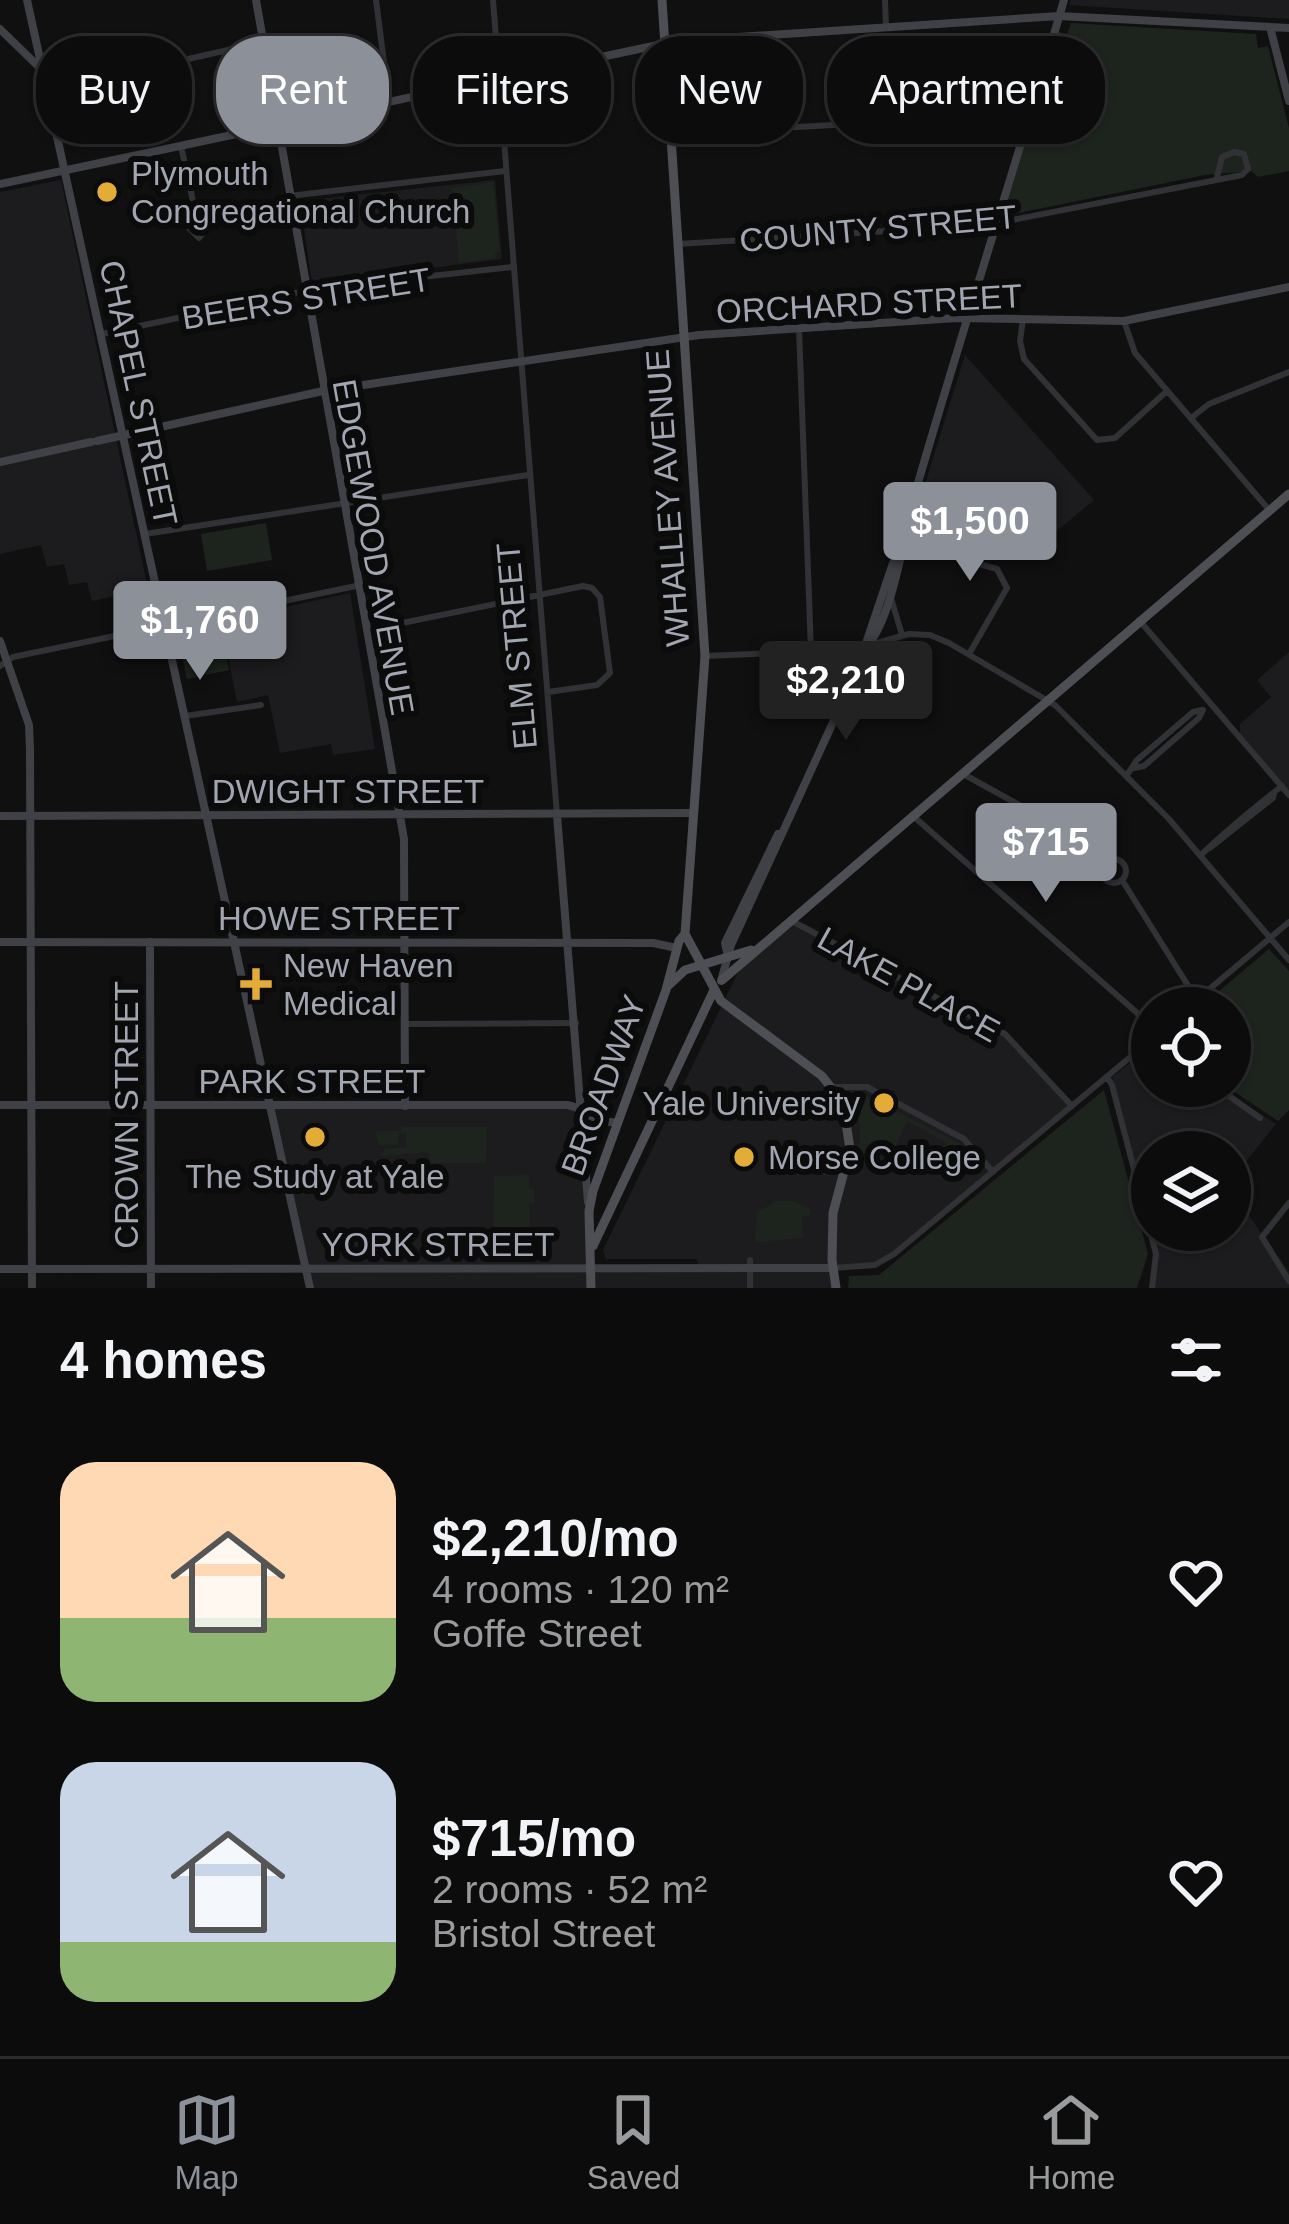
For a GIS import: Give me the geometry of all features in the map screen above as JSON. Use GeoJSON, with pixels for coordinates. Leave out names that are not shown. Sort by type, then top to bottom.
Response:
{"type":"FeatureCollection","features":[{"type":"Feature","properties":{"kind":"main road","name":"CHAPEL STREET"},"geometry":{"type":"LineString","coordinates":[[27,0],[36,42]]}},
{"type":"Feature","properties":{"kind":"main road","name":"EDGEWOOD AVENUE"},"geometry":{"type":"LineString","coordinates":[[256,0],[262,36]]}},
{"type":"Feature","properties":{"kind":"main road","name":"WHALLEY AVENUE"},"geometry":{"type":"LineString","coordinates":[[662,0],[664,36]]}},
{"type":"Feature","properties":{"kind":"main road"},"geometry":{"type":"LineString","coordinates":[[1053,36],[1064,0]]}},
{"type":"Feature","properties":{"kind":"main road"},"geometry":{"type":"LineString","coordinates":[[768,36],[1059,16],[1289,28]]}},
{"type":"Feature","properties":{"kind":"main road"},"geometry":{"type":"LineString","coordinates":[[1270,27],[1289,101]]}},
{"type":"Feature","properties":{"kind":"main road"},"geometry":{"type":"LineString","coordinates":[[0,31],[36,64]]}},
{"type":"Feature","properties":{"kind":"main road"},"geometry":{"type":"LineString","coordinates":[[389,102],[413,97]]}},
{"type":"Feature","properties":{"kind":"main road"},"geometry":{"type":"LineString","coordinates":[[0,184],[216,138]]}},
{"type":"Feature","properties":{"kind":"main road","name":"CHAPEL STREET"},"geometry":{"type":"LineString","coordinates":[[59,144],[310,1288]]}},
{"type":"Feature","properties":{"kind":"main road","name":"EDGEWOOD AVENUE"},"geometry":{"type":"LineString","coordinates":[[281,144],[406,864],[405,1106]]}},
{"type":"Feature","properties":{"kind":"main road","name":"WHALLEY AVENUE"},"geometry":{"type":"LineString","coordinates":[[666,990],[685,934],[705,656],[672,144]]}},
{"type":"Feature","properties":{"kind":"main road"},"geometry":{"type":"LineString","coordinates":[[718,984],[866,647],[1020,144]]}},
{"type":"Feature","properties":{"kind":"main road","name":"ORCHARD STREET"},"geometry":{"type":"LineString","coordinates":[[0,462],[323,391],[684,339],[968,318],[1124,321],[1289,287]]}},
{"type":"Feature","properties":{"kind":"main road"},"geometry":{"type":"LineString","coordinates":[[718,984],[1289,494]]}},
{"type":"Feature","properties":{"kind":"main road"},"geometry":{"type":"LineString","coordinates":[[866,647],[876,636],[891,596],[900,545]]}},
{"type":"Feature","properties":{"kind":"main road"},"geometry":{"type":"LineString","coordinates":[[0,641],[3,664],[29,725],[32,1288]]}},
{"type":"Feature","properties":{"kind":"main road","name":"DWIGHT STREET"},"geometry":{"type":"LineString","coordinates":[[0,816],[696,813]]}},
{"type":"Feature","properties":{"kind":"main road","name":"ELM STREET"},"geometry":{"type":"LineString","coordinates":[[557,815],[590,1205],[591,1288]]}},
{"type":"Feature","properties":{"kind":"main road"},"geometry":{"type":"LineString","coordinates":[[685,934],[701,965],[718,984],[726,1006],[833,1087],[843,1103],[850,1149],[833,1213],[836,1288]]}},
{"type":"Feature","properties":{"kind":"main road","name":"HOWE STREET"},"geometry":{"type":"LineString","coordinates":[[0,942],[234,940],[677,948]]}},
{"type":"Feature","properties":{"kind":"main road","name":"CROWN STREET"},"geometry":{"type":"LineString","coordinates":[[150,942],[151,1288]]}},
{"type":"Feature","properties":{"kind":"main road"},"geometry":{"type":"LineString","coordinates":[[666,990],[680,973],[760,946]]}},
{"type":"Feature","properties":{"kind":"main road","name":"BROADWAY"},"geometry":{"type":"LineString","coordinates":[[591,1251],[718,984]]}},
{"type":"Feature","properties":{"kind":"main road","name":"BROADWAY"},"geometry":{"type":"LineString","coordinates":[[611,1210],[590,1205],[666,990]]}},
{"type":"Feature","properties":{"kind":"main road","name":"PARK STREET"},"geometry":{"type":"LineString","coordinates":[[0,1105],[567,1105],[596,1121],[619,1121]]}},
{"type":"Feature","properties":{"kind":"main road","name":"YORK STREET"},"geometry":{"type":"LineString","coordinates":[[0,1269],[833,1268]]}},
{"type":"Feature","properties":{"kind":"street"},"geometry":{"type":"LineString","coordinates":[[376,0],[381,36]]}},
{"type":"Feature","properties":{"kind":"street","name":"ELM STREET"},"geometry":{"type":"LineString","coordinates":[[493,0],[495,36]]}},
{"type":"Feature","properties":{"kind":"street"},"geometry":{"type":"LineString","coordinates":[[885,0],[886,27]]}},
{"type":"Feature","properties":{"kind":"street","name":"ELM STREET"},"geometry":{"type":"LineString","coordinates":[[503,144],[557,815]]}},
{"type":"Feature","properties":{"kind":"street"},"geometry":{"type":"LineString","coordinates":[[181,146],[196,220]]}},
{"type":"Feature","properties":{"kind":"street","name":"COUNTY STREET"},"geometry":{"type":"LineString","coordinates":[[678,244],[996,223],[1245,173],[1244,154],[1222,157],[1217,177]]}},
{"type":"Feature","properties":{"kind":"street"},"geometry":{"type":"LineString","coordinates":[[290,196],[505,171]]}},
{"type":"Feature","properties":{"kind":"street","name":"BEERS STREET"},"geometry":{"type":"LineString","coordinates":[[102,334],[306,291],[512,267]]}},
{"type":"Feature","properties":{"kind":"street"},"geometry":{"type":"LineString","coordinates":[[1022,319],[1024,359],[1097,440],[1114,438],[1167,391]]}},
{"type":"Feature","properties":{"kind":"street"},"geometry":{"type":"LineString","coordinates":[[1124,321],[1132,348],[1270,511]]}},
{"type":"Feature","properties":{"kind":"street"},"geometry":{"type":"LineString","coordinates":[[799,328],[811,651]]}},
{"type":"Feature","properties":{"kind":"street"},"geometry":{"type":"LineString","coordinates":[[1191,418],[1209,404],[1289,372]]}},
{"type":"Feature","properties":{"kind":"street"},"geometry":{"type":"LineString","coordinates":[[145,534],[528,475]]}},
{"type":"Feature","properties":{"kind":"street"},"geometry":{"type":"LineString","coordinates":[[900,545],[997,569],[1004,577],[1007,588],[969,654]]}},
{"type":"Feature","properties":{"kind":"street"},"geometry":{"type":"LineString","coordinates":[[3,664],[14,657],[356,586]]}},
{"type":"Feature","properties":{"kind":"street"},"geometry":{"type":"LineString","coordinates":[[364,631],[592,588],[600,597],[610,673],[597,686],[548,692]]}},
{"type":"Feature","properties":{"kind":"street"},"geometry":{"type":"LineString","coordinates":[[891,596],[902,635]]}},
{"type":"Feature","properties":{"kind":"street"},"geometry":{"type":"LineString","coordinates":[[1139,620],[1289,795]]}},
{"type":"Feature","properties":{"kind":"street"},"geometry":{"type":"LineString","coordinates":[[705,656],[866,647],[902,635],[930,635],[969,654],[1049,699],[1201,855],[1289,960]]}},
{"type":"Feature","properties":{"kind":"street"},"geometry":{"type":"LineString","coordinates":[[1126,776],[1137,760],[1179,724],[1210,704]]}},
{"type":"Feature","properties":{"kind":"street"},"geometry":{"type":"LineString","coordinates":[[185,716],[261,705]]}},
{"type":"Feature","properties":{"kind":"street"},"geometry":{"type":"LineString","coordinates":[[962,772],[1070,833],[1106,863]]}},
{"type":"Feature","properties":{"kind":"street"},"geometry":{"type":"LineString","coordinates":[[1201,855],[1282,786]]}},
{"type":"Feature","properties":{"kind":"street"},"geometry":{"type":"LineString","coordinates":[[913,815],[1131,1007]]}},
{"type":"Feature","properties":{"kind":"street"},"geometry":{"type":"LineString","coordinates":[[1122,862],[1126,874],[1122,880],[1107,880],[1102,871],[1106,863],[1122,862]]}},
{"type":"Feature","properties":{"kind":"street"},"geometry":{"type":"LineString","coordinates":[[1122,880],[1188,987]]}},
{"type":"Feature","properties":{"kind":"street","name":"LAKE PLACE"},"geometry":{"type":"LineString","coordinates":[[790,920],[1006,1034],[1072,1106]]}},
{"type":"Feature","properties":{"kind":"street"},"geometry":{"type":"LineString","coordinates":[[1212,987],[1289,922]]}},
{"type":"Feature","properties":{"kind":"street"},"geometry":{"type":"LineString","coordinates":[[404,1024],[576,1024]]}},
{"type":"Feature","properties":{"kind":"street"},"geometry":{"type":"LineString","coordinates":[[833,1087],[862,1086],[964,1139],[993,1172],[1131,1057]]}},
{"type":"Feature","properties":{"kind":"street"},"geometry":{"type":"LineString","coordinates":[[1107,1077],[1157,1264],[1152,1288]]}},
{"type":"Feature","properties":{"kind":"street"},"geometry":{"type":"LineString","coordinates":[[843,1103],[862,1086]]}},
{"type":"Feature","properties":{"kind":"street"},"geometry":{"type":"LineString","coordinates":[[1245,1107],[1260,1118]]}},
{"type":"Feature","properties":{"kind":"street","name":"YORK STREET"},"geometry":{"type":"LineString","coordinates":[[833,1268],[875,1265],[894,1254],[993,1172]]}},
{"type":"Feature","properties":{"kind":"street"},"geometry":{"type":"LineString","coordinates":[[1289,1203],[1262,1234],[1289,1281]]}},
{"type":"Feature","properties":{"kind":"street"},"geometry":{"type":"LineString","coordinates":[[750,1265],[750,1288]]}},
{"type":"Feature","properties":{"kind":"shaded area"},"geometry":{"type":"Polygon","coordinates":[[[1071,0],[1289,0],[1289,19],[1069,5],[1071,0]]]}},
{"type":"Feature","properties":{"kind":"shaded area"},"geometry":{"type":"Polygon","coordinates":[[[1071,23],[1256,34],[1258,48],[1268,46],[1289,128],[1289,171],[1258,177],[1251,171],[1205,175],[1014,214],[1006,207],[1025,144],[1105,144],[1105,36],[1058,36],[1059,32],[1067,34],[1071,23]]]}},
{"type":"Feature","properties":{"kind":"shaded area"},"geometry":{"type":"Polygon","coordinates":[[[61,180],[148,589],[92,601],[87,582],[69,585],[64,564],[47,567],[41,545],[0,554],[0,192],[61,180]]]}},
{"type":"Feature","properties":{"kind":"shaded area"},"geometry":{"type":"Polygon","coordinates":[[[495,180],[502,259],[312,283],[300,201],[495,180]]]}},
{"type":"Feature","properties":{"kind":"shaded area"},"geometry":{"type":"Polygon","coordinates":[[[493,182],[500,252],[495,258],[459,263],[452,188],[493,182]]]}},
{"type":"Feature","properties":{"kind":"shaded area"},"geometry":{"type":"Polygon","coordinates":[[[965,355],[1094,500],[1038,547],[931,515],[921,497],[965,355]]]}},
{"type":"Feature","properties":{"kind":"shaded area"},"geometry":{"type":"Polygon","coordinates":[[[266,523],[272,560],[207,571],[201,534],[266,523]]]}},
{"type":"Feature","properties":{"kind":"shaded area"},"geometry":{"type":"Polygon","coordinates":[[[350,593],[375,749],[333,755],[331,744],[280,753],[268,695],[237,702],[221,621],[350,593]]]}},
{"type":"Feature","properties":{"kind":"shaded area"},"geometry":{"type":"Polygon","coordinates":[[[220,622],[229,670],[187,679],[177,631],[220,622]]]}},
{"type":"Feature","properties":{"kind":"shaded area"},"geometry":{"type":"Polygon","coordinates":[[[1289,652],[1289,795],[1240,737],[1240,724],[1271,697],[1257,680],[1289,652]]]}},
{"type":"Feature","properties":{"kind":"shaded area","name":"Yale University"},"geometry":{"type":"Polygon","coordinates":[[[790,920],[1005,1034],[1072,1106],[894,1254],[875,1265],[833,1268],[836,1288],[310,1288],[271,1106],[578,1108],[591,1267],[698,1267],[697,1259],[606,1259],[603,1250],[741,966],[790,920]]]}},
{"type":"Feature","properties":{"kind":"shaded area"},"geometry":{"type":"Polygon","coordinates":[[[1269,949],[1289,971],[1289,1110],[1278,1121],[1251,1103],[1251,987],[1224,987],[1269,949]]]}},
{"type":"Feature","properties":{"kind":"shaded area"},"geometry":{"type":"Polygon","coordinates":[[[1131,1062],[1131,1107],[1250,1107],[1276,1124],[1251,1156],[1251,1131],[1131,1131],[1131,1154],[1112,1077],[1131,1062]]]}},
{"type":"Feature","properties":{"kind":"shaded area"},"geometry":{"type":"Polygon","coordinates":[[[1104,1090],[1131,1191],[1131,1251],[1148,1254],[1137,1288],[848,1288],[849,1276],[879,1275],[1104,1090]]]}},
{"type":"Feature","properties":{"kind":"shaded area"},"geometry":{"type":"Polygon","coordinates":[[[863,1094],[959,1143],[970,1156],[962,1164],[942,1140],[907,1121],[891,1156],[859,1153],[855,1103],[863,1094]]]}},
{"type":"Feature","properties":{"kind":"shaded area"},"geometry":{"type":"Polygon","coordinates":[[[402,1127],[487,1127],[486,1163],[430,1163],[429,1152],[381,1156],[385,1149],[406,1147],[406,1133],[398,1134],[398,1145],[379,1145],[375,1131],[401,1131],[402,1127]]]}},
{"type":"Feature","properties":{"kind":"shaded area"},"geometry":{"type":"Polygon","coordinates":[[[529,1175],[529,1188],[534,1189],[534,1203],[529,1204],[531,1238],[493,1239],[494,1176],[529,1175]]]}},
{"type":"Feature","properties":{"kind":"shaded area"},"geometry":{"type":"Polygon","coordinates":[[[775,1201],[793,1201],[810,1209],[810,1215],[802,1217],[803,1238],[755,1242],[757,1213],[775,1201]]]}},
{"type":"Feature","properties":{"kind":"shaded area"},"geometry":{"type":"Polygon","coordinates":[[[1251,1219],[1289,1272],[1289,1288],[1148,1288],[1157,1266],[1155,1251],[1251,1251],[1251,1219]]]}},
{"type":"Feature","properties":{"kind":"place","name":"Plymouth Congregational Church"},"geometry":{"type":"Point","coordinates":[107,192]}},
{"type":"Feature","properties":{"kind":"place","name":"New Haven Medical"},"geometry":{"type":"Point","coordinates":[256,984]}},
{"type":"Feature","properties":{"kind":"place","name":"Yale University"},"geometry":{"type":"Point","coordinates":[884,1103]}},
{"type":"Feature","properties":{"kind":"place","name":"The Study at Yale"},"geometry":{"type":"Point","coordinates":[315,1137]}},
{"type":"Feature","properties":{"kind":"place","name":"Morse College"},"geometry":{"type":"Point","coordinates":[744,1157]}}]}
